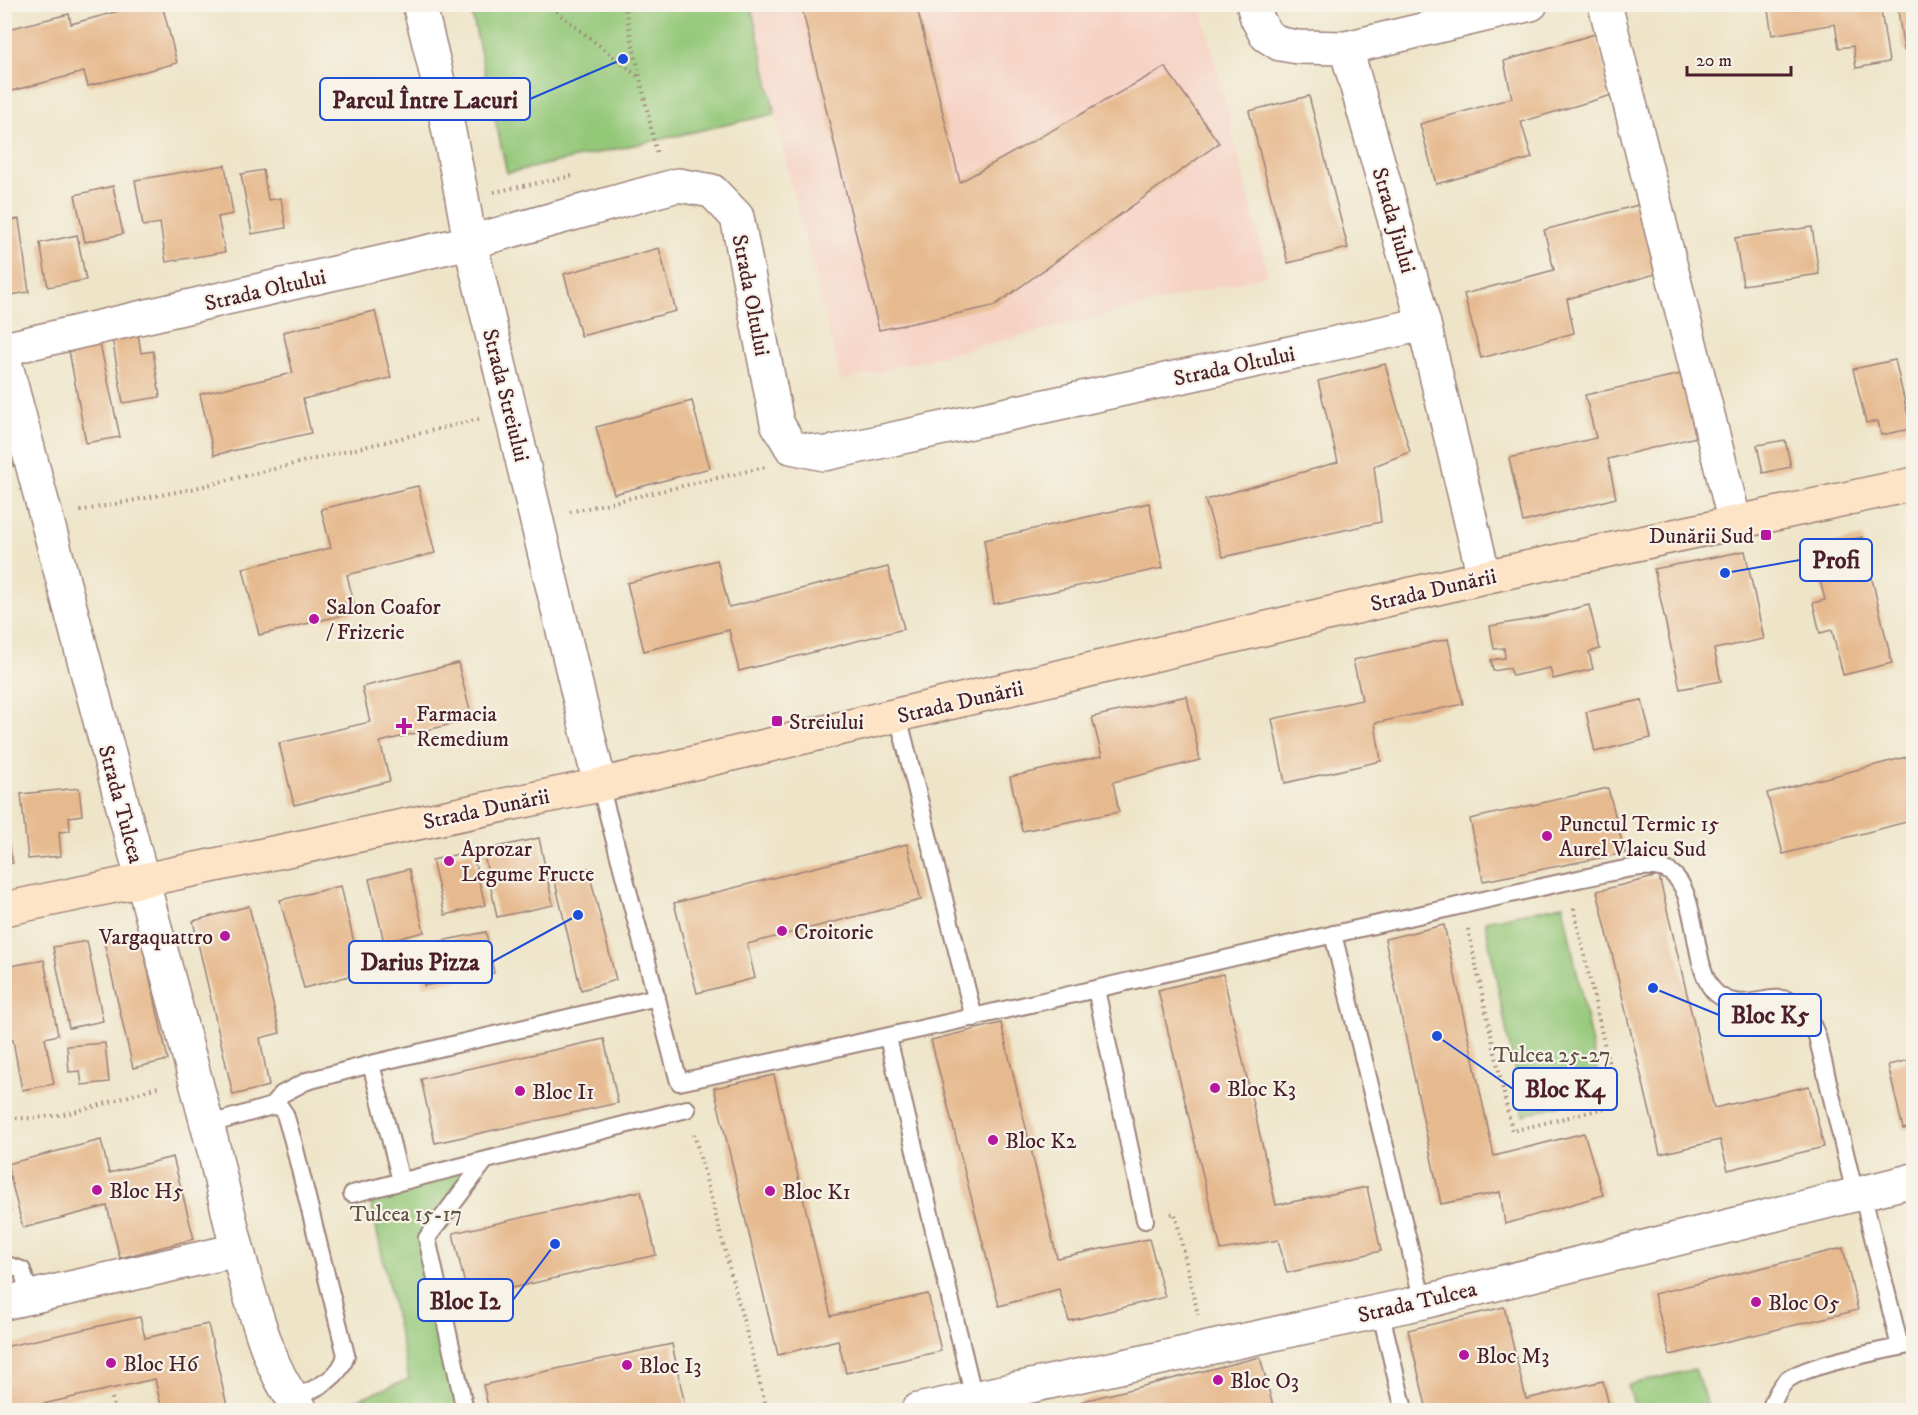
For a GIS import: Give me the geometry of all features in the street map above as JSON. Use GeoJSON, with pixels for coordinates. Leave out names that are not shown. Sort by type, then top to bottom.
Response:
{"type":"FeatureCollection","features":[{"type":"Feature","properties":{"kind":"street","name":"Strada Streiului"},"geometry":{"type":"LineString","coordinates":[[419,4],[432,53],[470,242],[600,784]]}},
{"type":"Feature","properties":{"kind":"street"},"geometry":{"type":"LineString","coordinates":[[1253,4],[1257,18],[1266,34],[1280,44],[1298,47],[1346,48],[1532,4]]}},
{"type":"Feature","properties":{"kind":"street"},"geometry":{"type":"LineString","coordinates":[[1605,4],[1735,523]]}},
{"type":"Feature","properties":{"kind":"street","name":"Strada Jiului"},"geometry":{"type":"LineString","coordinates":[[1346,48],[1424,324],[1484,577]]}},
{"type":"Feature","properties":{"kind":"street","name":"Strada Oltului"},"geometry":{"type":"LineString","coordinates":[[4,349],[470,242],[678,185],[712,190],[737,217],[777,423],[791,447],[824,454],[1424,324]]}},
{"type":"Feature","properties":{"kind":"street","name":"Strada Tulcea"},"geometry":{"type":"LineString","coordinates":[[4,358],[207,1125],[237,1250],[270,1358],[281,1383],[297,1405]]}},
{"type":"Feature","properties":{"kind":"street","name":"Strada Dunării"},"geometry":{"type":"LineString","coordinates":[[4,909],[600,784],[1484,577],[1914,484]]}},
{"type":"Feature","properties":{"kind":"street","name":"Strada Tulcea"},"geometry":{"type":"LineString","coordinates":[[918,1410],[1423,1302],[1914,1180]]}},
{"type":"Feature","properties":{"kind":"street"},"geometry":{"type":"LineString","coordinates":[[17,1300],[237,1250]]}},
{"type":"Feature","properties":{"kind":"lane"},"geometry":{"type":"LineString","coordinates":[[898,716],[974,1018]]}},
{"type":"Feature","properties":{"kind":"lane"},"geometry":{"type":"LineString","coordinates":[[600,784],[679,1082],[888,1038],[1332,934],[1568,882],[1629,869],[1653,867],[1665,869],[1674,874],[1683,887],[1702,963],[1714,993],[1728,1001],[1745,1003],[1777,998],[1789,1000],[1810,1019],[1817,1036],[1858,1193],[1907,1346],[1807,1369],[1786,1380],[1775,1395],[1770,1410]]}},
{"type":"Feature","properties":{"kind":"lane"},"geometry":{"type":"LineString","coordinates":[[1332,934],[1423,1302]]}},
{"type":"Feature","properties":{"kind":"lane"},"geometry":{"type":"LineString","coordinates":[[1096,989],[1145,1220]]}},
{"type":"Feature","properties":{"kind":"lane"},"geometry":{"type":"LineString","coordinates":[[272,1106],[282,1094],[307,1081],[657,997]]}},
{"type":"Feature","properties":{"kind":"lane"},"geometry":{"type":"LineString","coordinates":[[888,1038],[974,1398]]}},
{"type":"Feature","properties":{"kind":"lane"},"geometry":{"type":"LineString","coordinates":[[371,1064],[401,1181]]}},
{"type":"Feature","properties":{"kind":"lane"},"geometry":{"type":"LineString","coordinates":[[207,1125],[272,1106],[280,1107],[285,1114],[346,1355],[343,1367],[297,1405]]}},
{"type":"Feature","properties":{"kind":"lane"},"geometry":{"type":"LineString","coordinates":[[352,1194],[687,1109]]}},
{"type":"Feature","properties":{"kind":"lane"},"geometry":{"type":"LineString","coordinates":[[465,1410],[427,1238],[485,1161]]}},
{"type":"Feature","properties":{"kind":"lane"},"geometry":{"type":"LineString","coordinates":[[4,1264],[22,1270],[17,1300]]}},
{"type":"Feature","properties":{"kind":"lane"},"geometry":{"type":"LineString","coordinates":[[1380,1310],[1404,1410]]}},
{"type":"Feature","properties":{"kind":"path"},"geometry":{"type":"LineString","coordinates":[[547,4],[640,78]]}},
{"type":"Feature","properties":{"kind":"path"},"geometry":{"type":"LineString","coordinates":[[624,4],[658,158]]}},
{"type":"Feature","properties":{"kind":"path"},"geometry":{"type":"LineString","coordinates":[[491,192],[580,174]]}},
{"type":"Feature","properties":{"kind":"path"},"geometry":{"type":"LineString","coordinates":[[47,518],[191,489],[511,412]]}},
{"type":"Feature","properties":{"kind":"path"},"geometry":{"type":"LineString","coordinates":[[537,519],[766,467]]}},
{"type":"Feature","properties":{"kind":"path"},"geometry":{"type":"LineString","coordinates":[[1463,905],[1512,1131],[1618,1105],[1568,882]]}},
{"type":"Feature","properties":{"kind":"path"},"geometry":{"type":"LineString","coordinates":[[4,1117],[15,1119],[70,1113],[194,1076]]}},
{"type":"Feature","properties":{"kind":"path"},"geometry":{"type":"LineString","coordinates":[[687,1109],[767,1410]]}},
{"type":"Feature","properties":{"kind":"path"},"geometry":{"type":"LineString","coordinates":[[1145,1220],[1175,1213],[1206,1348]]}},
{"type":"Feature","properties":{"kind":"path"},"geometry":{"type":"LineString","coordinates":[[112,1398],[115,1410]]}},
{"type":"Feature","properties":{"kind":"shaded area"},"geometry":{"type":"Polygon","coordinates":[[[751,5],[1201,5],[1268,275],[841,381],[782,147],[751,5]]]}},
{"type":"Feature","properties":{"kind":"green space"},"geometry":{"type":"Polygon","coordinates":[[[470,5],[751,5],[775,114],[507,173],[470,5]]]}},
{"type":"Feature","properties":{"kind":"green space","name":"Tulcea 25-27"},"geometry":{"type":"Polygon","coordinates":[[[1563,905],[1602,1094],[1523,1115],[1485,921],[1563,905]]]}},
{"type":"Feature","properties":{"kind":"green space","name":"Tulcea 15-17"},"geometry":{"type":"Polygon","coordinates":[[[485,1161],[427,1238],[465,1410],[331,1410],[409,1379],[368,1190],[485,1161]]]}},
{"type":"Feature","properties":{"kind":"green space"},"geometry":{"type":"Polygon","coordinates":[[[1695,1369],[1709,1410],[1636,1410],[1628,1385],[1695,1369]]]}},
{"type":"Feature","properties":{"kind":"building"},"geometry":{"type":"Polygon","coordinates":[[[145,4],[162,4],[177,63],[88,86],[84,72],[4,93],[4,30],[69,14],[71,24],[145,4]]]}},
{"type":"Feature","properties":{"kind":"building"},"geometry":{"type":"Polygon","coordinates":[[[801,4],[916,4],[960,182],[1165,67],[1219,143],[994,306],[879,330],[801,4]]]}},
{"type":"Feature","properties":{"kind":"building"},"geometry":{"type":"Polygon","coordinates":[[[1767,4],[1880,4],[1889,62],[1856,68],[1853,46],[1839,48],[1835,24],[1772,35],[1767,4]]]}},
{"type":"Feature","properties":{"kind":"building"},"geometry":{"type":"Polygon","coordinates":[[[1897,4],[1914,4],[1914,50],[1904,51],[1897,4]]]}},
{"type":"Feature","properties":{"kind":"building"},"geometry":{"type":"Polygon","coordinates":[[[1595,34],[1612,95],[1521,122],[1532,158],[1436,184],[1420,124],[1512,98],[1504,61],[1595,34]]]}},
{"type":"Feature","properties":{"kind":"building"},"geometry":{"type":"Polygon","coordinates":[[[1309,96],[1348,248],[1288,263],[1249,111],[1309,96]]]}},
{"type":"Feature","properties":{"kind":"building"},"geometry":{"type":"Polygon","coordinates":[[[225,165],[233,214],[218,217],[225,252],[166,262],[160,223],[143,226],[135,180],[225,165]]]}},
{"type":"Feature","properties":{"kind":"building"},"geometry":{"type":"Polygon","coordinates":[[[263,170],[268,200],[281,198],[286,228],[252,234],[241,174],[263,170]]]}},
{"type":"Feature","properties":{"kind":"building"},"geometry":{"type":"Polygon","coordinates":[[[113,186],[123,234],[85,242],[75,195],[113,186]]]}},
{"type":"Feature","properties":{"kind":"building"},"geometry":{"type":"Polygon","coordinates":[[[1638,205],[1659,273],[1567,299],[1574,333],[1481,358],[1464,294],[1554,270],[1544,230],[1638,205]]]}},
{"type":"Feature","properties":{"kind":"building"},"geometry":{"type":"Polygon","coordinates":[[[19,219],[29,292],[4,296],[4,221],[19,219]]]}},
{"type":"Feature","properties":{"kind":"building"},"geometry":{"type":"Polygon","coordinates":[[[1812,227],[1819,274],[1743,285],[1735,238],[1812,227]]]}},
{"type":"Feature","properties":{"kind":"building"},"geometry":{"type":"Polygon","coordinates":[[[77,235],[86,280],[48,287],[40,243],[77,235]]]}},
{"type":"Feature","properties":{"kind":"building"},"geometry":{"type":"Polygon","coordinates":[[[659,248],[676,311],[581,336],[564,274],[659,248]]]}},
{"type":"Feature","properties":{"kind":"building"},"geometry":{"type":"Polygon","coordinates":[[[375,311],[391,378],[303,399],[311,433],[214,455],[200,394],[293,373],[283,332],[375,311]]]}},
{"type":"Feature","properties":{"kind":"building"},"geometry":{"type":"Polygon","coordinates":[[[138,333],[141,353],[153,351],[160,397],[123,403],[112,337],[138,333]]]}},
{"type":"Feature","properties":{"kind":"building"},"geometry":{"type":"Polygon","coordinates":[[[99,339],[120,437],[86,443],[68,345],[99,339]]]}},
{"type":"Feature","properties":{"kind":"building"},"geometry":{"type":"Polygon","coordinates":[[[1895,360],[1911,429],[1881,435],[1878,421],[1866,423],[1853,369],[1895,360]]]}},
{"type":"Feature","properties":{"kind":"building"},"geometry":{"type":"Polygon","coordinates":[[[1385,364],[1410,452],[1374,466],[1381,522],[1223,557],[1205,500],[1338,462],[1318,381],[1385,364]]]}},
{"type":"Feature","properties":{"kind":"building"},"geometry":{"type":"Polygon","coordinates":[[[1681,374],[1696,437],[1608,459],[1616,498],[1523,522],[1509,458],[1596,438],[1585,395],[1681,374]]]}},
{"type":"Feature","properties":{"kind":"building"},"geometry":{"type":"Polygon","coordinates":[[[4,399],[7,399],[14,466],[4,467],[4,399]]]}},
{"type":"Feature","properties":{"kind":"building"},"geometry":{"type":"Polygon","coordinates":[[[692,401],[710,468],[614,494],[596,427],[692,401]]]}},
{"type":"Feature","properties":{"kind":"building"},"geometry":{"type":"Polygon","coordinates":[[[1785,440],[1791,467],[1763,473],[1757,445],[1785,440]]]}},
{"type":"Feature","properties":{"kind":"building"},"geometry":{"type":"Polygon","coordinates":[[[418,486],[435,553],[347,575],[356,612],[259,635],[243,568],[331,548],[321,509],[418,486]]]}},
{"type":"Feature","properties":{"kind":"building"},"geometry":{"type":"Polygon","coordinates":[[[1149,503],[1163,568],[994,604],[984,540],[1149,503]]]}},
{"type":"Feature","properties":{"kind":"building"},"geometry":{"type":"Polygon","coordinates":[[[1862,537],[1892,663],[1843,675],[1832,630],[1820,633],[1813,603],[1825,600],[1812,548],[1862,537]]]}},
{"type":"Feature","properties":{"kind":"building"},"geometry":{"type":"Polygon","coordinates":[[[1745,551],[1764,639],[1714,649],[1721,681],[1680,689],[1654,569],[1745,551]]]}},
{"type":"Feature","properties":{"kind":"building"},"geometry":{"type":"Polygon","coordinates":[[[717,560],[729,607],[888,567],[904,629],[739,671],[729,630],[644,651],[627,583],[717,560]]]}},
{"type":"Feature","properties":{"kind":"building"},"geometry":{"type":"Polygon","coordinates":[[[1589,605],[1600,649],[1589,652],[1593,669],[1553,679],[1550,668],[1512,676],[1510,668],[1493,671],[1491,660],[1505,658],[1504,648],[1494,649],[1490,626],[1537,618],[1589,605]]]}},
{"type":"Feature","properties":{"kind":"building"},"geometry":{"type":"Polygon","coordinates":[[[1448,639],[1463,704],[1375,723],[1381,761],[1285,783],[1272,719],[1362,700],[1353,660],[1448,639]]]}},
{"type":"Feature","properties":{"kind":"building"},"geometry":{"type":"Polygon","coordinates":[[[458,663],[472,719],[380,742],[390,781],[294,805],[279,743],[370,722],[362,687],[458,663]]]}},
{"type":"Feature","properties":{"kind":"building"},"geometry":{"type":"Polygon","coordinates":[[[1187,696],[1200,760],[1113,782],[1119,812],[1022,831],[1010,777],[1102,756],[1092,717],[1187,696]]]}},
{"type":"Feature","properties":{"kind":"building"},"geometry":{"type":"Polygon","coordinates":[[[1642,700],[1651,738],[1595,752],[1586,712],[1642,700]]]}},
{"type":"Feature","properties":{"kind":"building"},"geometry":{"type":"Polygon","coordinates":[[[1914,755],[1914,820],[1783,854],[1767,793],[1914,755]]]}},
{"type":"Feature","properties":{"kind":"building"},"geometry":{"type":"Polygon","coordinates":[[[79,788],[82,815],[69,817],[70,831],[59,832],[61,856],[28,859],[21,794],[79,788]]]}},
{"type":"Feature","properties":{"kind":"building","name":"Punctul Termic 15 Aurel Vlaicu Sud"},"geometry":{"type":"Polygon","coordinates":[[[1608,788],[1625,853],[1483,881],[1470,819],[1608,788]]]}},
{"type":"Feature","properties":{"kind":"building"},"geometry":{"type":"Polygon","coordinates":[[[4,824],[13,863],[4,865],[4,824]]]}},
{"type":"Feature","properties":{"kind":"building"},"geometry":{"type":"Polygon","coordinates":[[[539,838],[553,905],[497,917],[483,850],[539,838]]]}},
{"type":"Feature","properties":{"kind":"building"},"geometry":{"type":"Polygon","coordinates":[[[907,844],[921,900],[747,944],[755,978],[697,993],[674,903],[907,844]]]}},
{"type":"Feature","properties":{"kind":"building"},"geometry":{"type":"Polygon","coordinates":[[[472,851],[485,905],[445,915],[432,860],[472,851]]]}},
{"type":"Feature","properties":{"kind":"building"},"geometry":{"type":"Polygon","coordinates":[[[588,868],[616,980],[581,990],[554,878],[588,868]]]}},
{"type":"Feature","properties":{"kind":"building"},"geometry":{"type":"Polygon","coordinates":[[[409,869],[424,932],[384,942],[369,879],[409,869]]]}},
{"type":"Feature","properties":{"kind":"building"},"geometry":{"type":"Polygon","coordinates":[[[1659,876],[1714,1108],[1809,1086],[1824,1147],[1728,1170],[1720,1140],[1660,1154],[1597,891],[1659,876]]]}},
{"type":"Feature","properties":{"kind":"building"},"geometry":{"type":"Polygon","coordinates":[[[341,886],[361,973],[304,988],[280,900],[341,886]]]}},
{"type":"Feature","properties":{"kind":"building"},"geometry":{"type":"Polygon","coordinates":[[[249,906],[280,1033],[260,1038],[269,1086],[233,1095],[193,921],[249,906]]]}},
{"type":"Feature","properties":{"kind":"building"},"geometry":{"type":"Polygon","coordinates":[[[1444,925],[1494,1156],[1584,1133],[1603,1195],[1505,1224],[1500,1192],[1441,1204],[1385,939],[1444,925]]]}},
{"type":"Feature","properties":{"kind":"building"},"geometry":{"type":"Polygon","coordinates":[[[486,932],[494,973],[424,986],[416,946],[486,932]]]}},
{"type":"Feature","properties":{"kind":"building"},"geometry":{"type":"Polygon","coordinates":[[[140,934],[168,1060],[133,1068],[104,942],[140,934]]]}},
{"type":"Feature","properties":{"kind":"building"},"geometry":{"type":"Polygon","coordinates":[[[87,941],[103,1021],[69,1028],[53,947],[87,941]]]}},
{"type":"Feature","properties":{"kind":"building"},"geometry":{"type":"Polygon","coordinates":[[[44,960],[58,1035],[45,1038],[54,1084],[22,1090],[13,1040],[5,1042],[5,967],[44,960]]]}},
{"type":"Feature","properties":{"kind":"building","name":"Bloc K3"},"geometry":{"type":"Polygon","coordinates":[[[1223,974],[1276,1205],[1367,1187],[1381,1251],[1287,1273],[1278,1240],[1221,1250],[1158,990],[1223,974]]]}},
{"type":"Feature","properties":{"kind":"building","name":"Bloc K2"},"geometry":{"type":"Polygon","coordinates":[[[1001,1023],[1057,1258],[1149,1239],[1165,1297],[1069,1321],[1059,1289],[999,1306],[931,1040],[1001,1023]]]}},
{"type":"Feature","properties":{"kind":"building","name":"Bloc I1"},"geometry":{"type":"Polygon","coordinates":[[[604,1039],[618,1103],[435,1143],[421,1079],[604,1039]]]}},
{"type":"Feature","properties":{"kind":"building"},"geometry":{"type":"Polygon","coordinates":[[[105,1043],[109,1082],[82,1085],[80,1071],[69,1072],[67,1046],[105,1043]]]}},
{"type":"Feature","properties":{"kind":"building"},"geometry":{"type":"Polygon","coordinates":[[[1914,1059],[1914,1127],[1903,1129],[1888,1065],[1914,1059]]]}},
{"type":"Feature","properties":{"kind":"building","name":"Bloc K1"},"geometry":{"type":"Polygon","coordinates":[[[774,1075],[831,1316],[928,1294],[941,1351],[846,1373],[838,1340],[778,1355],[714,1088],[774,1075]]]}},
{"type":"Feature","properties":{"kind":"building","name":"Bloc H5"},"geometry":{"type":"Polygon","coordinates":[[[101,1140],[109,1173],[173,1157],[194,1239],[120,1258],[107,1206],[23,1228],[7,1164],[101,1140]]]}},
{"type":"Feature","properties":{"kind":"building"},"geometry":{"type":"Polygon","coordinates":[[[641,1191],[656,1255],[468,1298],[453,1233],[641,1191]]]}},
{"type":"Feature","properties":{"kind":"building"},"geometry":{"type":"Polygon","coordinates":[[[4,1193],[10,1212],[4,1213],[4,1193]]]}},
{"type":"Feature","properties":{"kind":"building","name":"Bloc O5"},"geometry":{"type":"Polygon","coordinates":[[[1843,1248],[1858,1310],[1670,1355],[1654,1294],[1843,1248]]]}},
{"type":"Feature","properties":{"kind":"building","name":"Bloc M3"},"geometry":{"type":"Polygon","coordinates":[[[1504,1307],[1526,1399],[1603,1381],[1610,1410],[1427,1410],[1408,1330],[1504,1307]]]}},
{"type":"Feature","properties":{"kind":"building","name":"Bloc H6"},"geometry":{"type":"Polygon","coordinates":[[[140,1317],[145,1338],[208,1324],[228,1410],[162,1410],[155,1379],[16,1410],[4,1410],[4,1347],[140,1317]]]}},
{"type":"Feature","properties":{"kind":"building","name":"Bloc I3"},"geometry":{"type":"Polygon","coordinates":[[[672,1344],[686,1410],[489,1410],[483,1385],[672,1344]]]}},
{"type":"Feature","properties":{"kind":"building","name":"Bloc O3"},"geometry":{"type":"Polygon","coordinates":[[[1260,1357],[1274,1410],[1081,1410],[1079,1402],[1260,1357]]]}},
{"type":"Feature","properties":{"kind":"place","name":"Parcul Între Lacuri"},"geometry":{"type":"Point","coordinates":[623,59]}},
{"type":"Feature","properties":{"kind":"place","name":"Dunării Sud"},"geometry":{"type":"Point","coordinates":[1766,535]}},
{"type":"Feature","properties":{"kind":"place","name":"Profi"},"geometry":{"type":"Point","coordinates":[1725,573]}},
{"type":"Feature","properties":{"kind":"place","name":"Salon Coafor / Frizerie"},"geometry":{"type":"Point","coordinates":[314,619]}},
{"type":"Feature","properties":{"kind":"place","name":"Streiului"},"geometry":{"type":"Point","coordinates":[777,721]}},
{"type":"Feature","properties":{"kind":"place","name":"Farmacia Remedium"},"geometry":{"type":"Point","coordinates":[404,726]}},
{"type":"Feature","properties":{"kind":"place","name":"Punctul Termic 15 Aurel Vlaicu Sud"},"geometry":{"type":"Point","coordinates":[1547,836]}},
{"type":"Feature","properties":{"kind":"place","name":"Aprozar Legume Fructe"},"geometry":{"type":"Point","coordinates":[449,861]}},
{"type":"Feature","properties":{"kind":"place","name":"Darius Pizza"},"geometry":{"type":"Point","coordinates":[578,915]}},
{"type":"Feature","properties":{"kind":"place","name":"Croitorie"},"geometry":{"type":"Point","coordinates":[782,931]}},
{"type":"Feature","properties":{"kind":"place","name":"Vargaquattro"},"geometry":{"type":"Point","coordinates":[225,936]}},
{"type":"Feature","properties":{"kind":"place","name":"Bloc K5"},"geometry":{"type":"Point","coordinates":[1653,988]}},
{"type":"Feature","properties":{"kind":"place","name":"Bloc K4"},"geometry":{"type":"Point","coordinates":[1437,1036]}},
{"type":"Feature","properties":{"kind":"place","name":"Bloc K3"},"geometry":{"type":"Point","coordinates":[1215,1088]}},
{"type":"Feature","properties":{"kind":"place","name":"Bloc I1"},"geometry":{"type":"Point","coordinates":[520,1091]}},
{"type":"Feature","properties":{"kind":"place","name":"Bloc K2"},"geometry":{"type":"Point","coordinates":[993,1140]}},
{"type":"Feature","properties":{"kind":"place","name":"Bloc H5"},"geometry":{"type":"Point","coordinates":[97,1190]}},
{"type":"Feature","properties":{"kind":"place","name":"Bloc K1"},"geometry":{"type":"Point","coordinates":[770,1191]}},
{"type":"Feature","properties":{"kind":"place","name":"Bloc I2"},"geometry":{"type":"Point","coordinates":[555,1244]}},
{"type":"Feature","properties":{"kind":"place","name":"Bloc O5"},"geometry":{"type":"Point","coordinates":[1756,1302]}},
{"type":"Feature","properties":{"kind":"place","name":"Bloc M3"},"geometry":{"type":"Point","coordinates":[1464,1355]}},
{"type":"Feature","properties":{"kind":"place","name":"Bloc H6"},"geometry":{"type":"Point","coordinates":[111,1363]}},
{"type":"Feature","properties":{"kind":"place","name":"Bloc I3"},"geometry":{"type":"Point","coordinates":[627,1365]}},
{"type":"Feature","properties":{"kind":"place","name":"Bloc O3"},"geometry":{"type":"Point","coordinates":[1218,1380]}}]}
